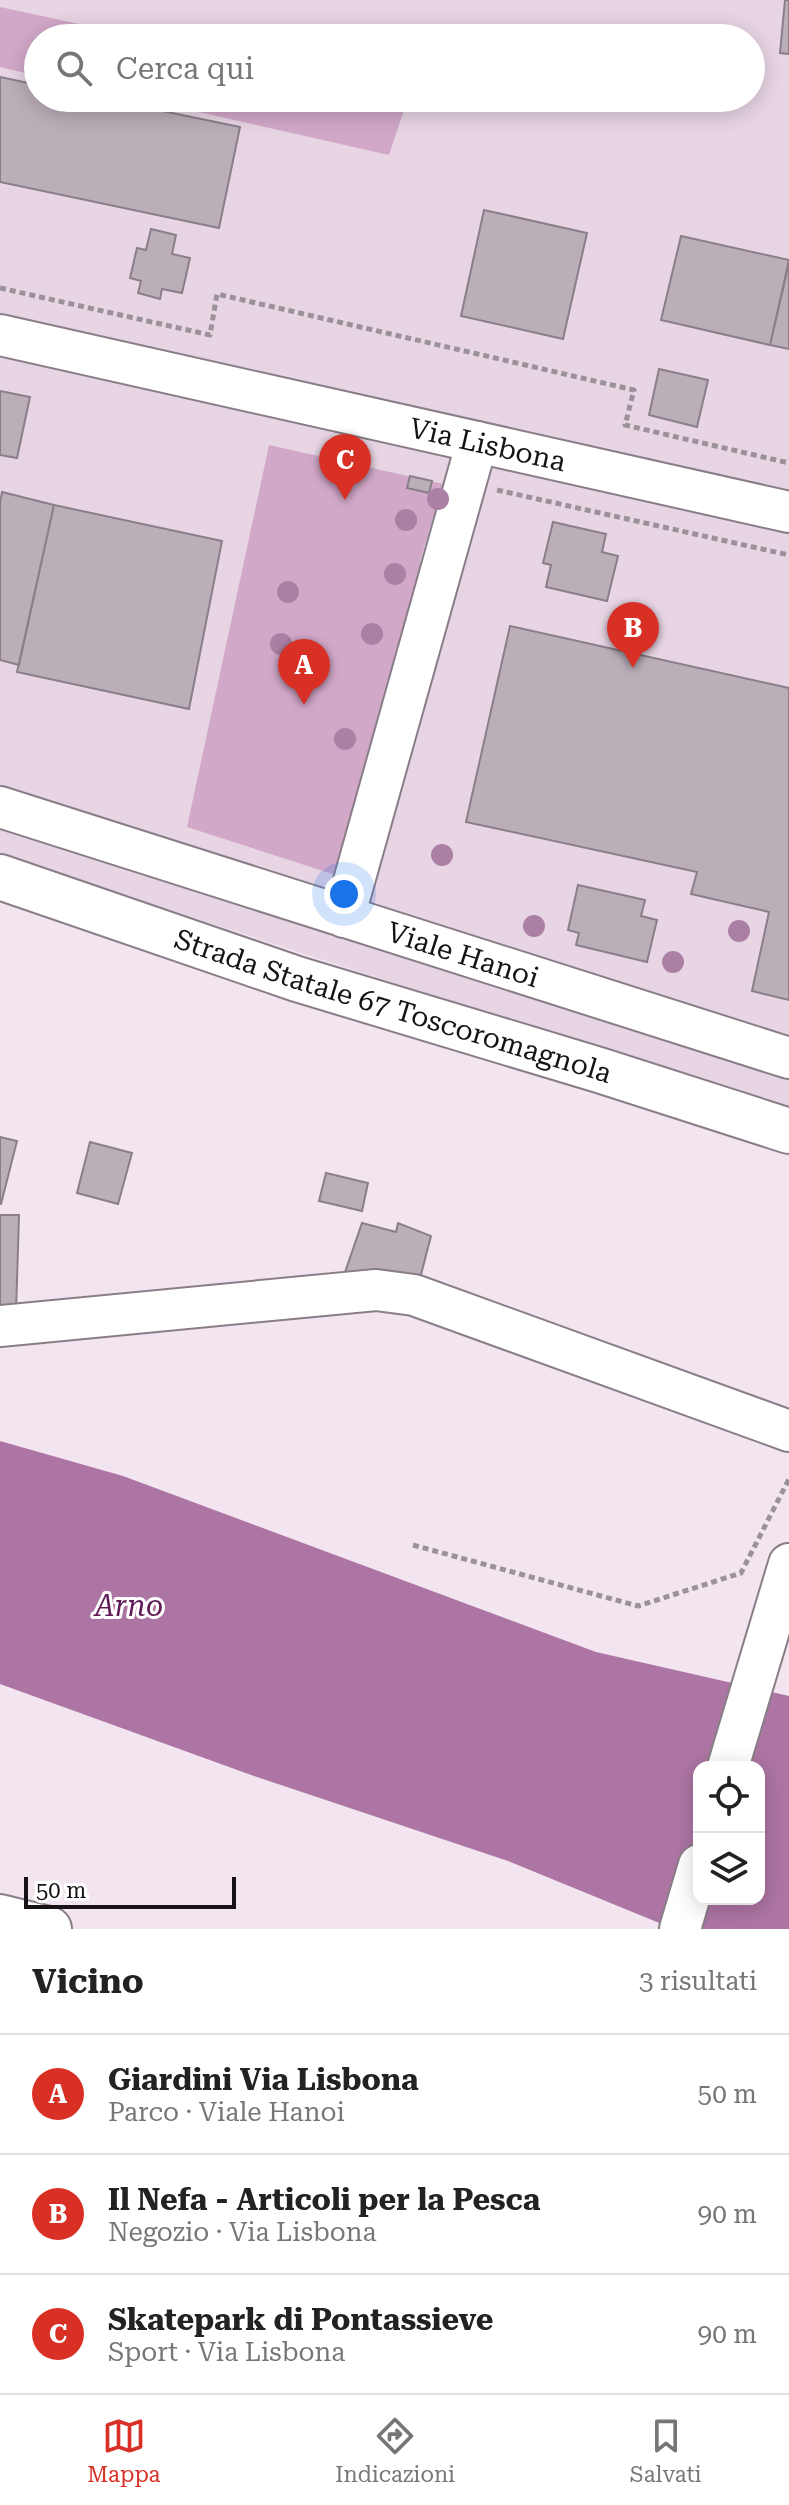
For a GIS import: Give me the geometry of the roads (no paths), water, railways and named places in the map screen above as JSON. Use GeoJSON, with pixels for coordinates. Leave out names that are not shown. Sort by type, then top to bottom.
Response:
{"type":"FeatureCollection","features":[{"type":"Feature","properties":{"kind":"main road","name":"Strada Statale 67 Toscoromagnola"},"geometry":{"type":"LineString","coordinates":[[0,877],[297,979],[789,1131]]}},
{"type":"Feature","properties":{"kind":"main road"},"geometry":{"type":"LineString","coordinates":[[0,1917],[49,1929]]}},
{"type":"Feature","properties":{"kind":"street","name":"Via Lisbona"},"geometry":{"type":"LineString","coordinates":[[0,335],[789,512]]}},
{"type":"Feature","properties":{"kind":"street"},"geometry":{"type":"LineString","coordinates":[[344,917],[477,442]]}},
{"type":"Feature","properties":{"kind":"street","name":"Viale Hanoi"},"geometry":{"type":"LineString","coordinates":[[0,807],[789,1058]]}},
{"type":"Feature","properties":{"kind":"street"},"geometry":{"type":"LineString","coordinates":[[0,1326],[360,1291],[389,1291],[414,1295],[789,1431]]}},
{"type":"Feature","properties":{"kind":"street"},"geometry":{"type":"LineString","coordinates":[[730,1761],[784,1577]]}},
{"type":"Feature","properties":{"kind":"street"},"geometry":{"type":"LineString","coordinates":[[680,1929],[693,1885]]}},
{"type":"Feature","properties":{"kind":"water","name":"Arno"},"geometry":{"type":"Polygon","coordinates":[[[0,1441],[123,1476],[596,1652],[789,1696],[789,1929],[674,1929],[508,1861],[257,1777],[0,1684],[0,1441]]]}},
{"type":"Feature","properties":{"kind":"place","name":"Skatepark di Pontassieve"},"geometry":{"type":"Point","coordinates":[345,500]}},
{"type":"Feature","properties":{"kind":"place","name":"Il Nefa - Articoli per la Pesca"},"geometry":{"type":"Point","coordinates":[633,668]}},
{"type":"Feature","properties":{"kind":"place","name":"Giardini Via Lisbona"},"geometry":{"type":"Point","coordinates":[304,705]}}]}
